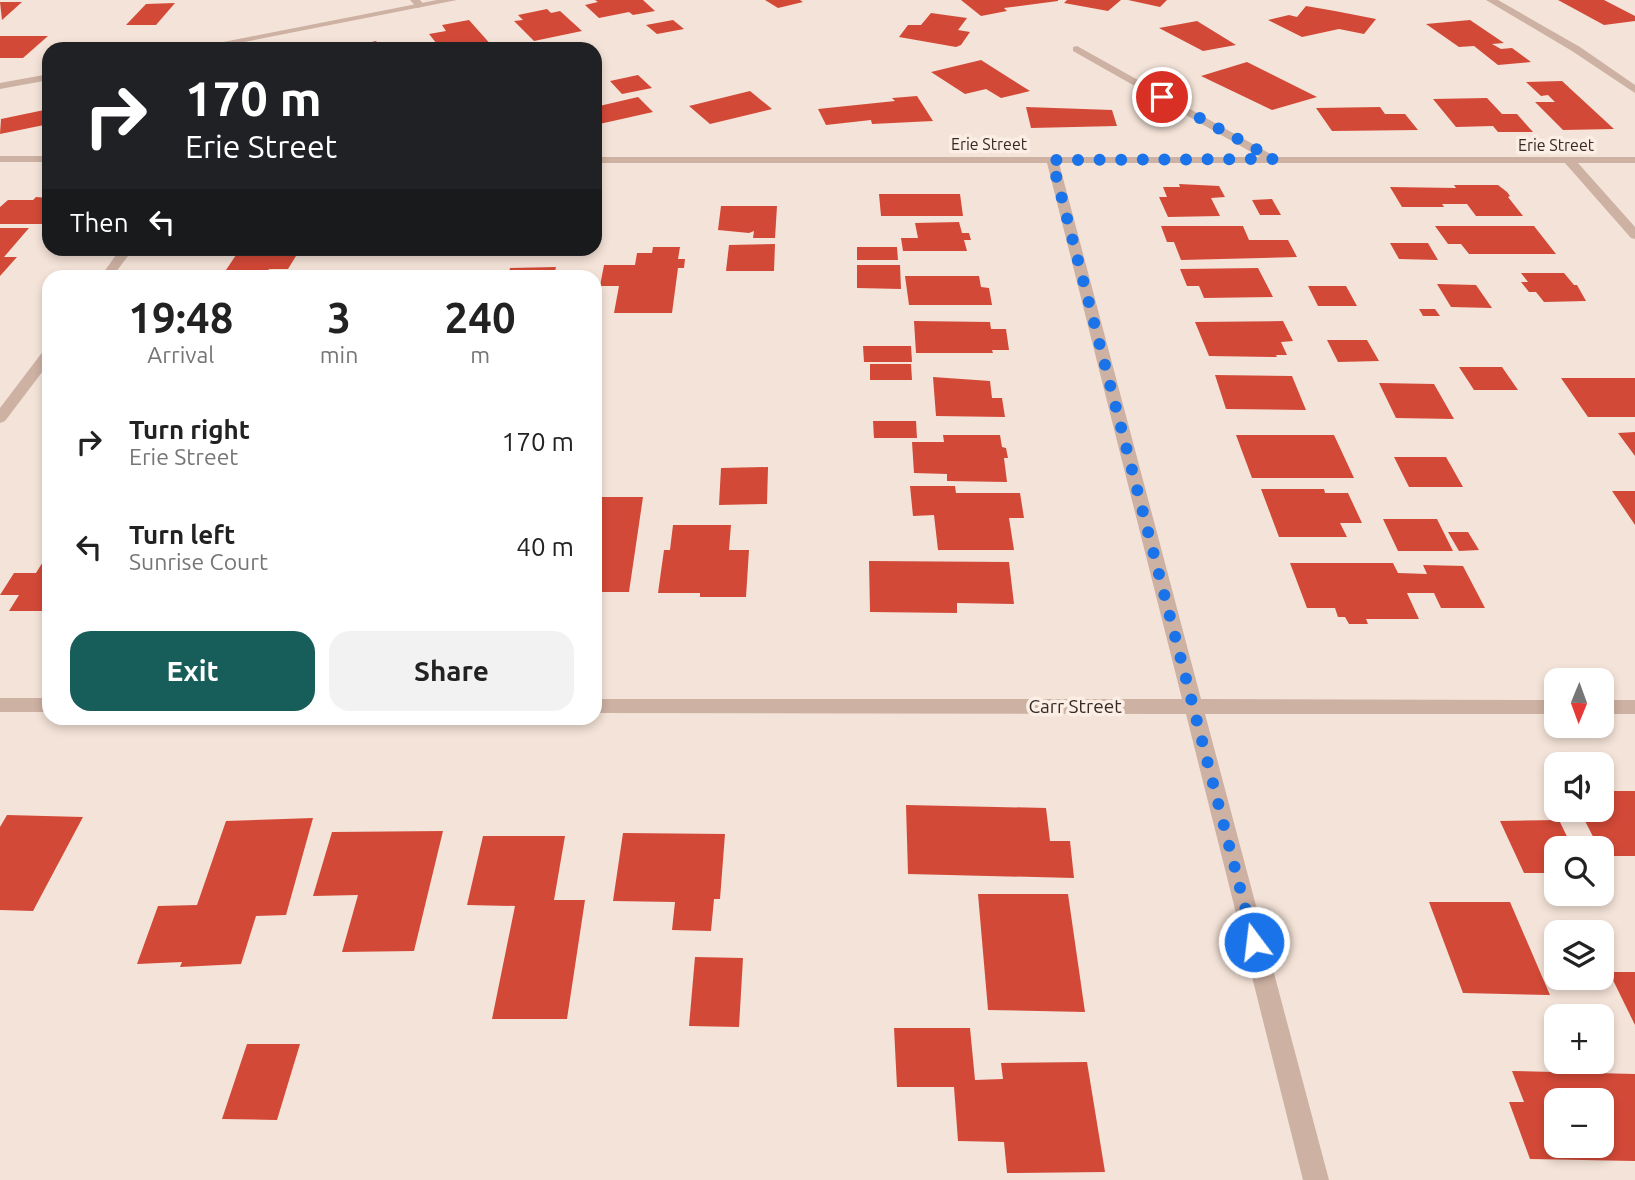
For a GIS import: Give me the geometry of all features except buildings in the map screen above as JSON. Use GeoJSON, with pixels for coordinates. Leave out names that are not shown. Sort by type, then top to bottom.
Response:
{"type":"FeatureCollection","features":[{"type":"Feature","properties":{"kind":"street"},"geometry":{"type":"LineString","coordinates":[[227,42],[417,3],[452,0]]}},
{"type":"Feature","properties":{"kind":"street"},"geometry":{"type":"LineString","coordinates":[[1491,0],[1576,49],[1635,90]]}},
{"type":"Feature","properties":{"kind":"street"},"geometry":{"type":"LineString","coordinates":[[1077,49],[1274,159]]}},
{"type":"Feature","properties":{"kind":"street"},"geometry":{"type":"LineString","coordinates":[[0,86],[42,77]]}},
{"type":"Feature","properties":{"kind":"street"},"geometry":{"type":"LineString","coordinates":[[0,159],[42,159]]}},
{"type":"Feature","properties":{"kind":"street","name":"Erie Street"},"geometry":{"type":"LineString","coordinates":[[602,160],[1635,160]]}},
{"type":"Feature","properties":{"kind":"street"},"geometry":{"type":"LineString","coordinates":[[1052,160],[1316,1180]]}},
{"type":"Feature","properties":{"kind":"street"},"geometry":{"type":"LineString","coordinates":[[1569,161],[1635,235]]}},
{"type":"Feature","properties":{"kind":"street"},"geometry":{"type":"LineString","coordinates":[[0,418],[42,362]]}},
{"type":"Feature","properties":{"kind":"street"},"geometry":{"type":"LineString","coordinates":[[0,705],[42,705]]}},
{"type":"Feature","properties":{"kind":"street","name":"Carr Street"},"geometry":{"type":"LineString","coordinates":[[602,706],[1544,707]]}},
{"type":"Feature","properties":{"kind":"street"},"geometry":{"type":"LineString","coordinates":[[1614,707],[1635,707]]}},
{"type":"Feature","properties":{"kind":"route"},"geometry":{"type":"LineString","coordinates":[[1162,97],[1274,159],[1052,160],[1254,942]]}}]}
